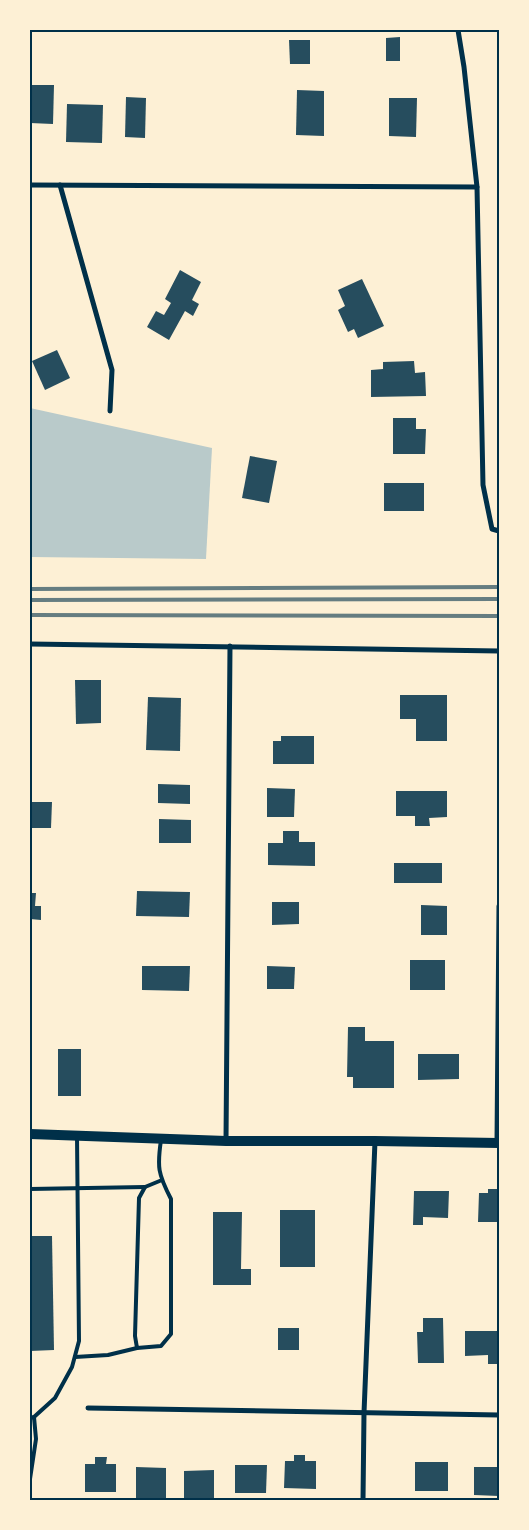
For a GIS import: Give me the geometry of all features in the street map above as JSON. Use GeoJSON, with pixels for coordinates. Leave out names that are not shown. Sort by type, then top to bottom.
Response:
{"type":"FeatureCollection","features":[{"type":"Feature","properties":{"kind":"main road"},"geometry":{"type":"LineString","coordinates":[[30,1134],[226,1141],[498,1143]]}},
{"type":"Feature","properties":{"kind":"street"},"geometry":{"type":"LineString","coordinates":[[458,30],[464,67],[477,187],[483,485],[492,529],[499,530]]}},
{"type":"Feature","properties":{"kind":"street"},"geometry":{"type":"LineString","coordinates":[[30,185],[477,187]]}},
{"type":"Feature","properties":{"kind":"street"},"geometry":{"type":"LineString","coordinates":[[60,185],[112,370],[110,410]]}},
{"type":"Feature","properties":{"kind":"street"},"geometry":{"type":"LineString","coordinates":[[30,644],[499,651]]}},
{"type":"Feature","properties":{"kind":"street"},"geometry":{"type":"LineString","coordinates":[[226,1141],[230,646]]}},
{"type":"Feature","properties":{"kind":"street"},"geometry":{"type":"LineString","coordinates":[[498,1143],[499,906]]}},
{"type":"Feature","properties":{"kind":"street"},"geometry":{"type":"LineString","coordinates":[[364,1500],[364,1413],[374,1141]]}},
{"type":"Feature","properties":{"kind":"street"},"geometry":{"type":"LineString","coordinates":[[88,1408],[499,1415]]}},
{"type":"Feature","properties":{"kind":"lane"},"geometry":{"type":"LineString","coordinates":[[30,1479],[36,1439],[32,1418],[55,1398],[72,1367],[79,1341],[77,1136]]}},
{"type":"Feature","properties":{"kind":"lane"},"geometry":{"type":"LineString","coordinates":[[76,1357],[108,1355],[137,1348],[161,1346],[170,1334],[171,1199],[162,1180],[158,1163],[161,1139]]}},
{"type":"Feature","properties":{"kind":"lane"},"geometry":{"type":"LineString","coordinates":[[30,1189],[144,1187],[162,1180]]}},
{"type":"Feature","properties":{"kind":"lane"},"geometry":{"type":"LineString","coordinates":[[137,1348],[135,1336],[139,1198],[144,1187]]}},
{"type":"Feature","properties":{"kind":"shaded area"},"geometry":{"type":"Polygon","coordinates":[[[30,408],[212,448],[206,559],[30,557],[30,408]]]}},
{"type":"Feature","properties":{"kind":"building"},"geometry":{"type":"Polygon","coordinates":[[[400,37],[400,61],[386,61],[386,38],[400,37]]]}},
{"type":"Feature","properties":{"kind":"building"},"geometry":{"type":"Polygon","coordinates":[[[289,40],[310,40],[310,64],[290,64],[289,40]]]}},
{"type":"Feature","properties":{"kind":"building"},"geometry":{"type":"Polygon","coordinates":[[[30,85],[54,85],[53,124],[30,123],[30,85]]]}},
{"type":"Feature","properties":{"kind":"building"},"geometry":{"type":"Polygon","coordinates":[[[297,90],[324,91],[324,136],[296,135],[297,90]]]}},
{"type":"Feature","properties":{"kind":"building"},"geometry":{"type":"Polygon","coordinates":[[[126,97],[146,98],[145,138],[125,137],[126,97]]]}},
{"type":"Feature","properties":{"kind":"building"},"geometry":{"type":"Polygon","coordinates":[[[389,98],[417,98],[416,137],[389,136],[389,98]]]}},
{"type":"Feature","properties":{"kind":"building"},"geometry":{"type":"Polygon","coordinates":[[[67,104],[103,105],[102,143],[66,142],[67,104]]]}},
{"type":"Feature","properties":{"kind":"building"},"geometry":{"type":"Polygon","coordinates":[[[180,270],[201,282],[192,300],[199,304],[193,316],[185,311],[169,340],[147,327],[156,311],[164,315],[171,303],[165,299],[180,270]]]}},
{"type":"Feature","properties":{"kind":"building"},"geometry":{"type":"Polygon","coordinates":[[[362,279],[384,326],[358,338],[354,329],[348,332],[338,310],[345,306],[338,290],[362,279]]]}},
{"type":"Feature","properties":{"kind":"building"},"geometry":{"type":"Polygon","coordinates":[[[57,350],[70,378],[45,390],[32,361],[57,350]]]}},
{"type":"Feature","properties":{"kind":"building"},"geometry":{"type":"Polygon","coordinates":[[[414,361],[415,373],[425,372],[426,396],[371,397],[371,370],[383,369],[383,362],[414,361]]]}},
{"type":"Feature","properties":{"kind":"building"},"geometry":{"type":"Polygon","coordinates":[[[393,418],[416,418],[416,429],[426,429],[425,454],[393,454],[393,418]]]}},
{"type":"Feature","properties":{"kind":"building"},"geometry":{"type":"Polygon","coordinates":[[[250,456],[277,461],[269,503],[242,498],[250,456]]]}},
{"type":"Feature","properties":{"kind":"building"},"geometry":{"type":"Polygon","coordinates":[[[384,483],[424,483],[424,511],[384,511],[384,483]]]}},
{"type":"Feature","properties":{"kind":"building"},"geometry":{"type":"Polygon","coordinates":[[[75,680],[101,680],[101,723],[76,724],[75,680]]]}},
{"type":"Feature","properties":{"kind":"building"},"geometry":{"type":"Polygon","coordinates":[[[400,695],[447,695],[447,741],[416,741],[416,719],[400,719],[400,695]]]}},
{"type":"Feature","properties":{"kind":"building"},"geometry":{"type":"Polygon","coordinates":[[[148,697],[181,698],[180,751],[146,750],[148,697]]]}},
{"type":"Feature","properties":{"kind":"building"},"geometry":{"type":"Polygon","coordinates":[[[281,736],[314,736],[314,764],[273,764],[273,741],[281,741],[281,736]]]}},
{"type":"Feature","properties":{"kind":"building"},"geometry":{"type":"Polygon","coordinates":[[[158,784],[190,785],[190,804],[158,803],[158,784]]]}},
{"type":"Feature","properties":{"kind":"building"},"geometry":{"type":"Polygon","coordinates":[[[267,788],[295,789],[294,817],[267,817],[267,788]]]}},
{"type":"Feature","properties":{"kind":"building"},"geometry":{"type":"Polygon","coordinates":[[[396,791],[447,791],[447,817],[429,818],[430,826],[415,826],[415,816],[396,816],[396,791]]]}},
{"type":"Feature","properties":{"kind":"building"},"geometry":{"type":"Polygon","coordinates":[[[30,802],[52,802],[51,828],[30,828],[30,802]]]}},
{"type":"Feature","properties":{"kind":"building"},"geometry":{"type":"Polygon","coordinates":[[[159,819],[191,820],[191,843],[159,843],[159,819]]]}},
{"type":"Feature","properties":{"kind":"building"},"geometry":{"type":"Polygon","coordinates":[[[283,831],[299,831],[299,842],[315,842],[315,866],[268,865],[268,843],[283,843],[283,831]]]}},
{"type":"Feature","properties":{"kind":"building"},"geometry":{"type":"Polygon","coordinates":[[[394,863],[442,863],[442,883],[394,883],[394,863]]]}},
{"type":"Feature","properties":{"kind":"building"},"geometry":{"type":"Polygon","coordinates":[[[137,891],[190,892],[189,917],[136,916],[137,891]]]}},
{"type":"Feature","properties":{"kind":"building"},"geometry":{"type":"Polygon","coordinates":[[[30,893],[36,893],[35,906],[41,906],[41,920],[30,919],[30,893]]]}},
{"type":"Feature","properties":{"kind":"building"},"geometry":{"type":"Polygon","coordinates":[[[272,902],[299,902],[299,924],[272,925],[272,902]]]}},
{"type":"Feature","properties":{"kind":"building"},"geometry":{"type":"Polygon","coordinates":[[[421,905],[447,906],[447,935],[421,935],[421,905]]]}},
{"type":"Feature","properties":{"kind":"building"},"geometry":{"type":"Polygon","coordinates":[[[410,960],[445,960],[445,990],[410,990],[410,960]]]}},
{"type":"Feature","properties":{"kind":"building"},"geometry":{"type":"Polygon","coordinates":[[[142,966],[190,966],[189,991],[142,990],[142,966]]]}},
{"type":"Feature","properties":{"kind":"building"},"geometry":{"type":"Polygon","coordinates":[[[267,966],[295,967],[294,989],[267,989],[267,966]]]}},
{"type":"Feature","properties":{"kind":"building"},"geometry":{"type":"Polygon","coordinates":[[[348,1027],[365,1027],[365,1041],[394,1041],[394,1088],[353,1088],[353,1077],[347,1077],[348,1027]]]}},
{"type":"Feature","properties":{"kind":"building"},"geometry":{"type":"Polygon","coordinates":[[[58,1049],[81,1049],[81,1096],[58,1096],[58,1049]]]}},
{"type":"Feature","properties":{"kind":"building"},"geometry":{"type":"Polygon","coordinates":[[[418,1054],[459,1054],[459,1079],[418,1080],[418,1054]]]}},
{"type":"Feature","properties":{"kind":"building"},"geometry":{"type":"Polygon","coordinates":[[[488,1189],[499,1189],[499,1222],[478,1222],[479,1193],[488,1193],[488,1189]]]}},
{"type":"Feature","properties":{"kind":"building"},"geometry":{"type":"Polygon","coordinates":[[[414,1191],[449,1191],[448,1218],[423,1217],[423,1225],[413,1225],[414,1191]]]}},
{"type":"Feature","properties":{"kind":"building"},"geometry":{"type":"Polygon","coordinates":[[[280,1210],[315,1210],[315,1267],[280,1267],[280,1210]]]}},
{"type":"Feature","properties":{"kind":"building"},"geometry":{"type":"Polygon","coordinates":[[[213,1212],[242,1212],[241,1269],[251,1269],[251,1285],[213,1285],[213,1212]]]}},
{"type":"Feature","properties":{"kind":"building"},"geometry":{"type":"Polygon","coordinates":[[[30,1236],[52,1236],[54,1350],[30,1351],[30,1236]]]}},
{"type":"Feature","properties":{"kind":"building"},"geometry":{"type":"Polygon","coordinates":[[[423,1318],[443,1318],[444,1363],[418,1363],[417,1332],[423,1332],[423,1318]]]}},
{"type":"Feature","properties":{"kind":"building"},"geometry":{"type":"Polygon","coordinates":[[[278,1328],[299,1328],[299,1350],[278,1350],[278,1328]]]}},
{"type":"Feature","properties":{"kind":"building"},"geometry":{"type":"Polygon","coordinates":[[[465,1331],[499,1331],[499,1364],[488,1364],[488,1355],[465,1356],[465,1331]]]}},
{"type":"Feature","properties":{"kind":"building"},"geometry":{"type":"Polygon","coordinates":[[[294,1455],[305,1455],[305,1461],[316,1461],[316,1489],[284,1488],[285,1461],[294,1461],[294,1455]]]}},
{"type":"Feature","properties":{"kind":"building"},"geometry":{"type":"Polygon","coordinates":[[[95,1457],[107,1457],[106,1464],[116,1464],[116,1492],[85,1492],[85,1464],[95,1464],[95,1457]]]}},
{"type":"Feature","properties":{"kind":"building"},"geometry":{"type":"Polygon","coordinates":[[[415,1462],[448,1462],[448,1491],[415,1491],[415,1462]]]}},
{"type":"Feature","properties":{"kind":"building"},"geometry":{"type":"Polygon","coordinates":[[[235,1465],[267,1465],[266,1493],[235,1493],[235,1465]]]}},
{"type":"Feature","properties":{"kind":"building"},"geometry":{"type":"Polygon","coordinates":[[[136,1467],[166,1468],[166,1500],[136,1500],[136,1467]]]}},
{"type":"Feature","properties":{"kind":"building"},"geometry":{"type":"Polygon","coordinates":[[[474,1467],[499,1467],[499,1496],[474,1495],[474,1467]]]}},
{"type":"Feature","properties":{"kind":"building"},"geometry":{"type":"Polygon","coordinates":[[[214,1470],[214,1500],[184,1500],[184,1471],[214,1470]]]}},
{"type":"Feature","properties":{"kind":"railway"},"geometry":{"type":"LineString","coordinates":[[30,589],[499,587]]}},
{"type":"Feature","properties":{"kind":"railway"},"geometry":{"type":"LineString","coordinates":[[30,600],[499,599]]}},
{"type":"Feature","properties":{"kind":"railway"},"geometry":{"type":"LineString","coordinates":[[30,615],[499,616]]}}]}
